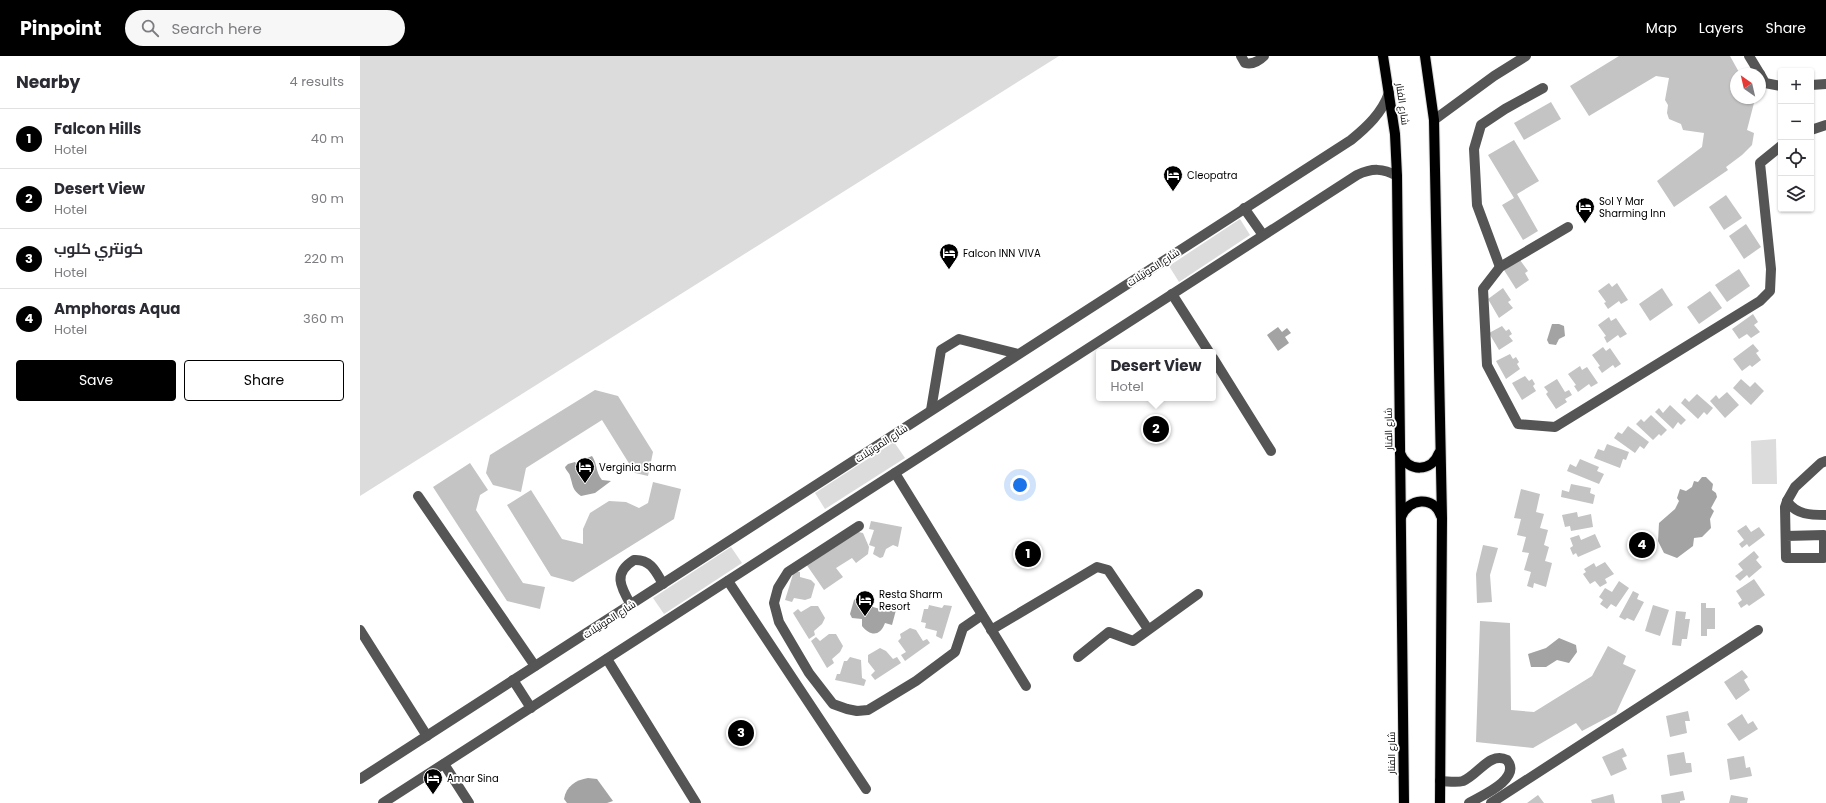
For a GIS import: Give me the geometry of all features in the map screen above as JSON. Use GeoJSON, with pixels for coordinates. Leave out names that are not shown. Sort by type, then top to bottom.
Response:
{"type":"FeatureCollection","features":[{"type":"Feature","properties":{"kind":"main road","name":"شارع الفنار"},"geometry":{"type":"LineString","coordinates":[[1383,56],[1395,134],[1397,176],[1404,803]]}},
{"type":"Feature","properties":{"kind":"main road"},"geometry":{"type":"LineString","coordinates":[[1425,56],[1434,120],[1442,518],[1440,803]]}},
{"type":"Feature","properties":{"kind":"main road"},"geometry":{"type":"LineString","coordinates":[[1400,453],[1402,458],[1410,466],[1420,468],[1430,465],[1438,457],[1440,452]]}},
{"type":"Feature","properties":{"kind":"main road"},"geometry":{"type":"LineString","coordinates":[[1401,517],[1406,507],[1422,501],[1432,504],[1440,512],[1442,518]]}},
{"type":"Feature","properties":{"kind":"street"},"geometry":{"type":"LineString","coordinates":[[1241,56],[1245,63],[1249,64],[1254,63],[1264,56]]}},
{"type":"Feature","properties":{"kind":"street"},"geometry":{"type":"LineString","coordinates":[[1434,120],[1494,76],[1526,56]]}},
{"type":"Feature","properties":{"kind":"street"},"geometry":{"type":"LineString","coordinates":[[1749,56],[1756,68]]}},
{"type":"Feature","properties":{"kind":"street"},"geometry":{"type":"LineString","coordinates":[[1766,83],[1778,85]]}},
{"type":"Feature","properties":{"kind":"street"},"geometry":{"type":"LineString","coordinates":[[1814,85],[1826,84]]}},
{"type":"Feature","properties":{"kind":"street"},"geometry":{"type":"LineString","coordinates":[[1500,267],[1477,204],[1474,149],[1481,125],[1505,109],[1543,88]]}},
{"type":"Feature","properties":{"kind":"street","name":"شارع الموتيلات"},"geometry":{"type":"LineString","coordinates":[[360,779],[631,605],[1361,131],[1380,111],[1389,93]]}},
{"type":"Feature","properties":{"kind":"street"},"geometry":{"type":"LineString","coordinates":[[1814,129],[1826,125]]}},
{"type":"Feature","properties":{"kind":"street"},"geometry":{"type":"LineString","coordinates":[[1568,227],[1500,267],[1483,289],[1487,365],[1518,424],[1554,427],[1760,301],[1770,292],[1771,270],[1760,163],[1778,148]]}},
{"type":"Feature","properties":{"kind":"street"},"geometry":{"type":"LineString","coordinates":[[384,803],[1357,175],[1380,169],[1397,176]]}},
{"type":"Feature","properties":{"kind":"street"},"geometry":{"type":"LineString","coordinates":[[1244,208],[1263,236]]}},
{"type":"Feature","properties":{"kind":"street"},"geometry":{"type":"LineString","coordinates":[[1172,294],[1207,349]]}},
{"type":"Feature","properties":{"kind":"street"},"geometry":{"type":"LineString","coordinates":[[931,410],[941,350],[959,339],[1018,354]]}},
{"type":"Feature","properties":{"kind":"street"},"geometry":{"type":"LineString","coordinates":[[1216,363],[1271,451]]}},
{"type":"Feature","properties":{"kind":"street"},"geometry":{"type":"LineString","coordinates":[[1786,536],[1785,507],[1787,501],[1795,487],[1821,463],[1826,461]]}},
{"type":"Feature","properties":{"kind":"street"},"geometry":{"type":"LineString","coordinates":[[895,473],[1026,686]]}},
{"type":"Feature","properties":{"kind":"street"},"geometry":{"type":"LineString","coordinates":[[418,496],[535,666]]}},
{"type":"Feature","properties":{"kind":"street"},"geometry":{"type":"LineString","coordinates":[[1787,501],[1792,508],[1806,514],[1826,515]]}},
{"type":"Feature","properties":{"kind":"street"},"geometry":{"type":"LineString","coordinates":[[859,526],[788,572],[778,588],[774,604],[780,622],[809,672],[833,704],[847,709],[868,710],[933,669],[955,652],[963,628],[982,615]]}},
{"type":"Feature","properties":{"kind":"street"},"geometry":{"type":"LineString","coordinates":[[631,605],[622,589],[620,581],[621,572],[624,566],[634,560],[646,562],[654,569],[663,584]]}},
{"type":"Feature","properties":{"kind":"street"},"geometry":{"type":"LineString","coordinates":[[991,630],[1097,567],[1108,570],[1148,629]]}},
{"type":"Feature","properties":{"kind":"street"},"geometry":{"type":"LineString","coordinates":[[728,581],[866,789]]}},
{"type":"Feature","properties":{"kind":"street"},"geometry":{"type":"LineString","coordinates":[[1078,657],[1109,632],[1133,640],[1198,594]]}},
{"type":"Feature","properties":{"kind":"street"},"geometry":{"type":"LineString","coordinates":[[360,630],[427,736]]}},
{"type":"Feature","properties":{"kind":"street"},"geometry":{"type":"LineString","coordinates":[[1491,803],[1758,630]]}},
{"type":"Feature","properties":{"kind":"street"},"geometry":{"type":"LineString","coordinates":[[607,659],[696,803]]}},
{"type":"Feature","properties":{"kind":"street"},"geometry":{"type":"LineString","coordinates":[[513,680],[531,708]]}},
{"type":"Feature","properties":{"kind":"street"},"geometry":{"type":"LineString","coordinates":[[1440,781],[1462,781],[1474,774],[1493,759],[1499,758],[1507,760],[1510,765],[1510,771],[1504,782],[1469,803]]}},
{"type":"Feature","properties":{"kind":"street"},"geometry":{"type":"LineString","coordinates":[[444,764],[469,803]]}},
{"type":"Feature","properties":{"kind":"shaded area"},"geometry":{"type":"Polygon","coordinates":[[[360,56],[1059,56],[360,496],[360,56]]]}},
{"type":"Feature","properties":{"kind":"shaded area"},"geometry":{"type":"Polygon","coordinates":[[[1240,219],[1250,235],[1179,282],[1169,266],[1240,219]]]}},
{"type":"Feature","properties":{"kind":"shaded area"},"geometry":{"type":"Polygon","coordinates":[[[1552,324],[1564,326],[1565,336],[1559,339],[1556,345],[1549,344],[1547,340],[1552,324]]]}},
{"type":"Feature","properties":{"kind":"shaded area"},"geometry":{"type":"Polygon","coordinates":[[[1278,327],[1282,332],[1287,328],[1291,333],[1285,337],[1289,343],[1278,351],[1267,335],[1278,327]]]}},
{"type":"Feature","properties":{"kind":"shaded area"},"geometry":{"type":"Polygon","coordinates":[[[1776,439],[1777,484],[1752,484],[1751,441],[1776,439]]]}},
{"type":"Feature","properties":{"kind":"shaded area"},"geometry":{"type":"Polygon","coordinates":[[[894,442],[905,458],[825,509],[815,493],[894,442]]]}},
{"type":"Feature","properties":{"kind":"shaded area"},"geometry":{"type":"Polygon","coordinates":[[[592,456],[598,474],[602,480],[611,481],[595,493],[581,496],[574,489],[570,475],[565,467],[568,464],[575,462],[580,468],[584,467],[587,458],[592,456]]]}},
{"type":"Feature","properties":{"kind":"shaded area"},"geometry":{"type":"Polygon","coordinates":[[[1702,477],[1706,477],[1713,484],[1712,490],[1716,493],[1717,497],[1711,508],[1714,511],[1710,519],[1711,528],[1702,537],[1694,538],[1693,546],[1677,558],[1664,553],[1658,541],[1659,523],[1675,509],[1679,501],[1677,498],[1680,489],[1686,491],[1692,487],[1694,481],[1698,482],[1702,477]]]}},
{"type":"Feature","properties":{"kind":"shaded area"},"geometry":{"type":"Polygon","coordinates":[[[731,547],[742,563],[664,614],[653,598],[731,547]]]}},
{"type":"Feature","properties":{"kind":"shaded area"},"geometry":{"type":"Polygon","coordinates":[[[857,598],[870,601],[873,607],[880,609],[886,604],[893,606],[896,610],[892,625],[885,623],[883,628],[875,634],[868,632],[862,626],[862,619],[852,618],[850,614],[854,600],[857,598]]]}},
{"type":"Feature","properties":{"kind":"shaded area"},"geometry":{"type":"Polygon","coordinates":[[[1559,638],[1576,645],[1577,652],[1569,663],[1557,660],[1546,667],[1531,667],[1528,654],[1546,648],[1559,638]]]}},
{"type":"Feature","properties":{"kind":"shaded area"},"geometry":{"type":"Polygon","coordinates":[[[588,778],[597,779],[613,801],[607,803],[567,803],[564,799],[569,787],[579,780],[588,778]]]}},
{"type":"Feature","properties":{"kind":"building"},"geometry":{"type":"Polygon","coordinates":[[[1619,56],[1730,56],[1737,68],[1730,68],[1730,104],[1754,104],[1747,130],[1754,133],[1752,145],[1726,167],[1728,170],[1674,207],[1657,181],[1702,147],[1704,133],[1683,130],[1681,124],[1669,119],[1667,113],[1668,105],[1665,100],[1669,78],[1656,76],[1589,116],[1570,86],[1619,56]]]}},
{"type":"Feature","properties":{"kind":"building"},"geometry":{"type":"Polygon","coordinates":[[[1551,102],[1561,119],[1524,140],[1514,123],[1551,102]]]}},
{"type":"Feature","properties":{"kind":"building"},"geometry":{"type":"Polygon","coordinates":[[[1514,140],[1539,181],[1517,194],[1538,231],[1523,240],[1502,205],[1514,198],[1488,155],[1514,140]]]}},
{"type":"Feature","properties":{"kind":"building"},"geometry":{"type":"Polygon","coordinates":[[[1726,195],[1742,218],[1724,230],[1709,207],[1726,195]]]}},
{"type":"Feature","properties":{"kind":"building"},"geometry":{"type":"Polygon","coordinates":[[[1746,224],[1761,247],[1744,259],[1729,236],[1746,224]]]}},
{"type":"Feature","properties":{"kind":"building"},"geometry":{"type":"Polygon","coordinates":[[[1520,260],[1528,271],[1525,273],[1529,280],[1516,289],[1504,270],[1520,260]]]}},
{"type":"Feature","properties":{"kind":"building"},"geometry":{"type":"Polygon","coordinates":[[[1739,269],[1750,286],[1727,302],[1715,285],[1739,269]]]}},
{"type":"Feature","properties":{"kind":"building"},"geometry":{"type":"Polygon","coordinates":[[[1609,283],[1612,287],[1617,283],[1628,300],[1621,304],[1619,301],[1608,309],[1604,303],[1606,302],[1598,291],[1609,283]]]}},
{"type":"Feature","properties":{"kind":"building"},"geometry":{"type":"Polygon","coordinates":[[[1503,288],[1511,300],[1508,302],[1513,308],[1499,318],[1488,299],[1503,288]]]}},
{"type":"Feature","properties":{"kind":"building"},"geometry":{"type":"Polygon","coordinates":[[[1662,288],[1673,305],[1650,321],[1639,304],[1662,288]]]}},
{"type":"Feature","properties":{"kind":"building"},"geometry":{"type":"Polygon","coordinates":[[[1710,291],[1722,308],[1699,324],[1687,307],[1710,291]]]}},
{"type":"Feature","properties":{"kind":"building"},"geometry":{"type":"Polygon","coordinates":[[[1753,314],[1758,322],[1754,325],[1760,332],[1751,338],[1747,334],[1739,339],[1732,329],[1753,314]]]}},
{"type":"Feature","properties":{"kind":"building"},"geometry":{"type":"Polygon","coordinates":[[[1609,317],[1611,321],[1616,318],[1627,334],[1620,338],[1618,335],[1607,343],[1604,337],[1606,336],[1598,325],[1609,317]]]}},
{"type":"Feature","properties":{"kind":"building"},"geometry":{"type":"Polygon","coordinates":[[[1502,326],[1506,331],[1509,329],[1512,334],[1509,336],[1513,341],[1499,350],[1489,333],[1502,326]]]}},
{"type":"Feature","properties":{"kind":"building"},"geometry":{"type":"Polygon","coordinates":[[[1753,344],[1759,351],[1756,353],[1761,360],[1752,367],[1750,365],[1742,371],[1733,359],[1753,344]]]}},
{"type":"Feature","properties":{"kind":"building"},"geometry":{"type":"Polygon","coordinates":[[[1603,347],[1606,351],[1610,348],[1621,364],[1615,368],[1613,365],[1602,373],[1598,367],[1600,366],[1592,355],[1603,347]]]}},
{"type":"Feature","properties":{"kind":"building"},"geometry":{"type":"Polygon","coordinates":[[[1510,354],[1513,359],[1516,357],[1519,362],[1517,364],[1520,369],[1506,379],[1496,361],[1510,354]]]}},
{"type":"Feature","properties":{"kind":"building"},"geometry":{"type":"Polygon","coordinates":[[[1580,366],[1582,370],[1587,367],[1598,383],[1591,387],[1589,384],[1578,392],[1574,386],[1576,385],[1568,374],[1580,366]]]}},
{"type":"Feature","properties":{"kind":"building"},"geometry":{"type":"Polygon","coordinates":[[[1525,376],[1529,381],[1532,379],[1535,384],[1533,386],[1536,391],[1522,400],[1512,383],[1525,376]]]}},
{"type":"Feature","properties":{"kind":"building"},"geometry":{"type":"Polygon","coordinates":[[[1557,379],[1565,392],[1569,390],[1572,395],[1565,399],[1567,402],[1556,409],[1546,394],[1548,392],[1544,387],[1557,379]]]}},
{"type":"Feature","properties":{"kind":"building"},"geometry":{"type":"Polygon","coordinates":[[[1741,379],[1750,387],[1755,382],[1764,391],[1751,405],[1733,388],[1741,379]]]}},
{"type":"Feature","properties":{"kind":"building"},"geometry":{"type":"Polygon","coordinates":[[[595,390],[618,396],[653,452],[648,476],[635,473],[602,420],[526,468],[521,492],[493,485],[486,473],[490,455],[595,390]]]}},
{"type":"Feature","properties":{"kind":"building"},"geometry":{"type":"Polygon","coordinates":[[[1727,392],[1739,405],[1725,418],[1710,401],[1716,395],[1719,399],[1727,392]]]}},
{"type":"Feature","properties":{"kind":"building"},"geometry":{"type":"Polygon","coordinates":[[[1697,394],[1713,408],[1707,415],[1704,412],[1698,419],[1681,403],[1685,398],[1689,402],[1697,394]]]}},
{"type":"Feature","properties":{"kind":"building"},"geometry":{"type":"Polygon","coordinates":[[[1670,405],[1686,420],[1681,425],[1678,422],[1673,429],[1655,412],[1659,408],[1663,413],[1670,405]]]}},
{"type":"Feature","properties":{"kind":"building"},"geometry":{"type":"Polygon","coordinates":[[[1651,415],[1667,430],[1661,436],[1659,434],[1653,440],[1636,424],[1641,419],[1644,422],[1651,415]]]}},
{"type":"Feature","properties":{"kind":"building"},"geometry":{"type":"Polygon","coordinates":[[[1628,426],[1649,442],[1644,449],[1640,446],[1635,453],[1614,438],[1618,432],[1622,434],[1628,426]]]}},
{"type":"Feature","properties":{"kind":"building"},"geometry":{"type":"Polygon","coordinates":[[[1607,444],[1629,452],[1626,460],[1623,459],[1620,468],[1594,458],[1598,449],[1604,451],[1607,444]]]}},
{"type":"Feature","properties":{"kind":"building"},"geometry":{"type":"Polygon","coordinates":[[[1580,459],[1599,467],[1597,471],[1604,474],[1599,484],[1567,471],[1570,464],[1576,467],[1580,459]]]}},
{"type":"Feature","properties":{"kind":"building"},"geometry":{"type":"Polygon","coordinates":[[[470,463],[488,490],[480,495],[476,510],[523,583],[545,587],[540,609],[507,601],[433,487],[470,463]]]}},
{"type":"Feature","properties":{"kind":"building"},"geometry":{"type":"Polygon","coordinates":[[[653,482],[681,489],[674,519],[573,582],[551,576],[507,505],[531,490],[562,539],[583,544],[583,529],[590,513],[609,501],[626,502],[639,508],[648,503],[653,482]]]}},
{"type":"Feature","properties":{"kind":"building"},"geometry":{"type":"Polygon","coordinates":[[[1571,484],[1591,488],[1590,493],[1595,495],[1593,504],[1561,497],[1562,490],[1569,492],[1571,484]]]}},
{"type":"Feature","properties":{"kind":"building"},"geometry":{"type":"Polygon","coordinates":[[[1521,489],[1540,494],[1536,512],[1544,514],[1540,528],[1548,530],[1544,545],[1549,547],[1545,561],[1552,563],[1546,587],[1534,583],[1533,588],[1527,586],[1531,572],[1524,570],[1529,553],[1522,552],[1526,537],[1517,535],[1521,519],[1514,518],[1521,489]]]}},
{"type":"Feature","properties":{"kind":"building"},"geometry":{"type":"Polygon","coordinates":[[[1577,512],[1578,517],[1591,514],[1593,527],[1571,531],[1570,526],[1565,527],[1562,515],[1577,512]]]}},
{"type":"Feature","properties":{"kind":"building"},"geometry":{"type":"Polygon","coordinates":[[[871,521],[902,527],[898,547],[893,545],[886,549],[883,557],[880,558],[873,554],[875,547],[869,545],[874,530],[869,529],[871,521]]]}},
{"type":"Feature","properties":{"kind":"building"},"geometry":{"type":"Polygon","coordinates":[[[1746,525],[1751,532],[1759,527],[1765,535],[1749,547],[1747,544],[1742,548],[1739,544],[1744,540],[1737,531],[1746,525]]]}},
{"type":"Feature","properties":{"kind":"building"},"geometry":{"type":"Polygon","coordinates":[[[854,531],[863,533],[869,547],[868,554],[856,563],[852,558],[836,568],[843,577],[824,590],[806,564],[854,531]]]}},
{"type":"Feature","properties":{"kind":"building"},"geometry":{"type":"Polygon","coordinates":[[[1595,534],[1601,547],[1578,557],[1576,553],[1573,555],[1570,548],[1573,546],[1570,538],[1579,535],[1581,540],[1595,534]]]}},
{"type":"Feature","properties":{"kind":"building"},"geometry":{"type":"Polygon","coordinates":[[[1483,545],[1498,548],[1490,575],[1492,602],[1477,603],[1476,574],[1483,545]]]}},
{"type":"Feature","properties":{"kind":"building"},"geometry":{"type":"Polygon","coordinates":[[[1754,551],[1759,557],[1756,560],[1762,567],[1749,578],[1747,575],[1740,581],[1735,576],[1743,570],[1738,564],[1754,551]]]}},
{"type":"Feature","properties":{"kind":"building"},"geometry":{"type":"Polygon","coordinates":[[[1605,562],[1614,574],[1605,579],[1607,583],[1600,587],[1595,581],[1590,584],[1583,574],[1586,572],[1584,569],[1594,563],[1596,567],[1605,562]]]}},
{"type":"Feature","properties":{"kind":"building"},"geometry":{"type":"Polygon","coordinates":[[[794,571],[800,572],[800,577],[811,580],[815,584],[811,598],[805,600],[794,598],[792,602],[785,600],[794,571]]]}},
{"type":"Feature","properties":{"kind":"building"},"geometry":{"type":"Polygon","coordinates":[[[1754,579],[1765,595],[1749,606],[1747,604],[1741,608],[1738,603],[1742,600],[1736,591],[1754,579]]]}},
{"type":"Feature","properties":{"kind":"building"},"geometry":{"type":"Polygon","coordinates":[[[1619,581],[1629,588],[1616,607],[1611,604],[1607,609],[1600,604],[1603,600],[1599,597],[1605,588],[1612,592],[1619,581]]]}},
{"type":"Feature","properties":{"kind":"building"},"geometry":{"type":"Polygon","coordinates":[[[1633,591],[1639,594],[1637,599],[1644,602],[1634,621],[1627,618],[1625,620],[1619,617],[1633,591]]]}},
{"type":"Feature","properties":{"kind":"building"},"geometry":{"type":"Polygon","coordinates":[[[1701,603],[1706,603],[1706,608],[1715,608],[1715,629],[1707,629],[1707,636],[1701,636],[1701,603]]]}},
{"type":"Feature","properties":{"kind":"building"},"geometry":{"type":"Polygon","coordinates":[[[929,605],[942,608],[944,605],[952,606],[942,639],[936,636],[937,631],[925,628],[926,623],[921,622],[924,609],[928,609],[929,605]]]}},
{"type":"Feature","properties":{"kind":"building"},"geometry":{"type":"Polygon","coordinates":[[[1653,605],[1669,610],[1660,636],[1645,631],[1653,605]]]}},
{"type":"Feature","properties":{"kind":"building"},"geometry":{"type":"Polygon","coordinates":[[[811,606],[818,606],[825,618],[822,624],[814,631],[815,635],[809,639],[793,613],[798,609],[801,612],[811,606]]]}},
{"type":"Feature","properties":{"kind":"building"},"geometry":{"type":"Polygon","coordinates":[[[1676,611],[1686,612],[1685,619],[1690,619],[1687,639],[1682,639],[1681,646],[1672,645],[1676,611]]]}},
{"type":"Feature","properties":{"kind":"building"},"geometry":{"type":"Polygon","coordinates":[[[1480,621],[1510,623],[1511,710],[1534,712],[1592,676],[1608,646],[1626,656],[1623,664],[1636,670],[1616,713],[1582,731],[1576,723],[1533,748],[1476,742],[1480,621]]]}},
{"type":"Feature","properties":{"kind":"building"},"geometry":{"type":"Polygon","coordinates":[[[910,628],[916,630],[923,641],[927,639],[930,643],[905,661],[901,655],[906,652],[898,641],[901,638],[900,634],[910,628]]]}},
{"type":"Feature","properties":{"kind":"building"},"geometry":{"type":"Polygon","coordinates":[[[829,634],[836,634],[843,646],[840,652],[832,659],[834,663],[827,668],[811,641],[816,637],[820,641],[829,634]]]}},
{"type":"Feature","properties":{"kind":"building"},"geometry":{"type":"Polygon","coordinates":[[[880,648],[886,651],[893,659],[897,657],[901,663],[875,680],[871,675],[875,671],[868,662],[868,655],[880,648]]]}},
{"type":"Feature","properties":{"kind":"building"},"geometry":{"type":"Polygon","coordinates":[[[850,657],[861,660],[862,678],[866,680],[864,686],[835,680],[837,674],[840,674],[844,661],[847,661],[850,657]]]}},
{"type":"Feature","properties":{"kind":"building"},"geometry":{"type":"Polygon","coordinates":[[[1742,670],[1748,677],[1744,680],[1750,690],[1736,700],[1724,682],[1742,670]]]}},
{"type":"Feature","properties":{"kind":"building"},"geometry":{"type":"Polygon","coordinates":[[[1688,711],[1690,721],[1685,721],[1687,733],[1670,737],[1666,716],[1688,711]]]}},
{"type":"Feature","properties":{"kind":"building"},"geometry":{"type":"Polygon","coordinates":[[[1742,714],[1748,724],[1753,721],[1758,729],[1739,741],[1727,724],[1742,714]]]}},
{"type":"Feature","properties":{"kind":"building"},"geometry":{"type":"Polygon","coordinates":[[[1623,748],[1627,756],[1622,758],[1627,769],[1611,776],[1602,757],[1623,748]]]}},
{"type":"Feature","properties":{"kind":"building"},"geometry":{"type":"Polygon","coordinates":[[[1684,752],[1686,763],[1691,763],[1692,772],[1670,776],[1667,755],[1684,752]]]}},
{"type":"Feature","properties":{"kind":"building"},"geometry":{"type":"Polygon","coordinates":[[[1744,756],[1746,768],[1750,767],[1752,776],[1730,780],[1727,759],[1744,756]]]}},
{"type":"Feature","properties":{"kind":"building"},"geometry":{"type":"Polygon","coordinates":[[[1683,791],[1685,800],[1680,801],[1680,803],[1662,803],[1661,795],[1683,791]]]}},
{"type":"Feature","properties":{"kind":"building"},"geometry":{"type":"Polygon","coordinates":[[[1613,794],[1615,803],[1592,803],[1591,800],[1613,794]]]}},
{"type":"Feature","properties":{"kind":"building"},"geometry":{"type":"Polygon","coordinates":[[[1538,795],[1544,803],[1527,803],[1538,795]]]}},
{"type":"Feature","properties":{"kind":"building"},"geometry":{"type":"Polygon","coordinates":[[[1731,795],[1748,798],[1747,803],[1729,803],[1731,795]]]}},
{"type":"Feature","properties":{"kind":"place","name":"Cleopatra"},"geometry":{"type":"Point","coordinates":[1173,192]}},
{"type":"Feature","properties":{"kind":"place","name":"Sol Y Mar Sharming Inn"},"geometry":{"type":"Point","coordinates":[1585,224]}},
{"type":"Feature","properties":{"kind":"place","name":"Falcon INN VIVA"},"geometry":{"type":"Point","coordinates":[949,270]}},
{"type":"Feature","properties":{"kind":"place","name":"Desert View"},"geometry":{"type":"Point","coordinates":[1156,429]}},
{"type":"Feature","properties":{"kind":"place","name":"Verginia Sharm"},"geometry":{"type":"Point","coordinates":[585,484]}},
{"type":"Feature","properties":{"kind":"place","name":"Amphoras Aqua"},"geometry":{"type":"Point","coordinates":[1642,545]}},
{"type":"Feature","properties":{"kind":"place","name":"Falcon Hills"},"geometry":{"type":"Point","coordinates":[1028,554]}},
{"type":"Feature","properties":{"kind":"place","name":"Resta Sharm Resort"},"geometry":{"type":"Point","coordinates":[865,617]}},
{"type":"Feature","properties":{"kind":"place","name":"كونتري كلوب"},"geometry":{"type":"Point","coordinates":[741,733]}},
{"type":"Feature","properties":{"kind":"place","name":"Amar Sina"},"geometry":{"type":"Point","coordinates":[433,795]}}]}
